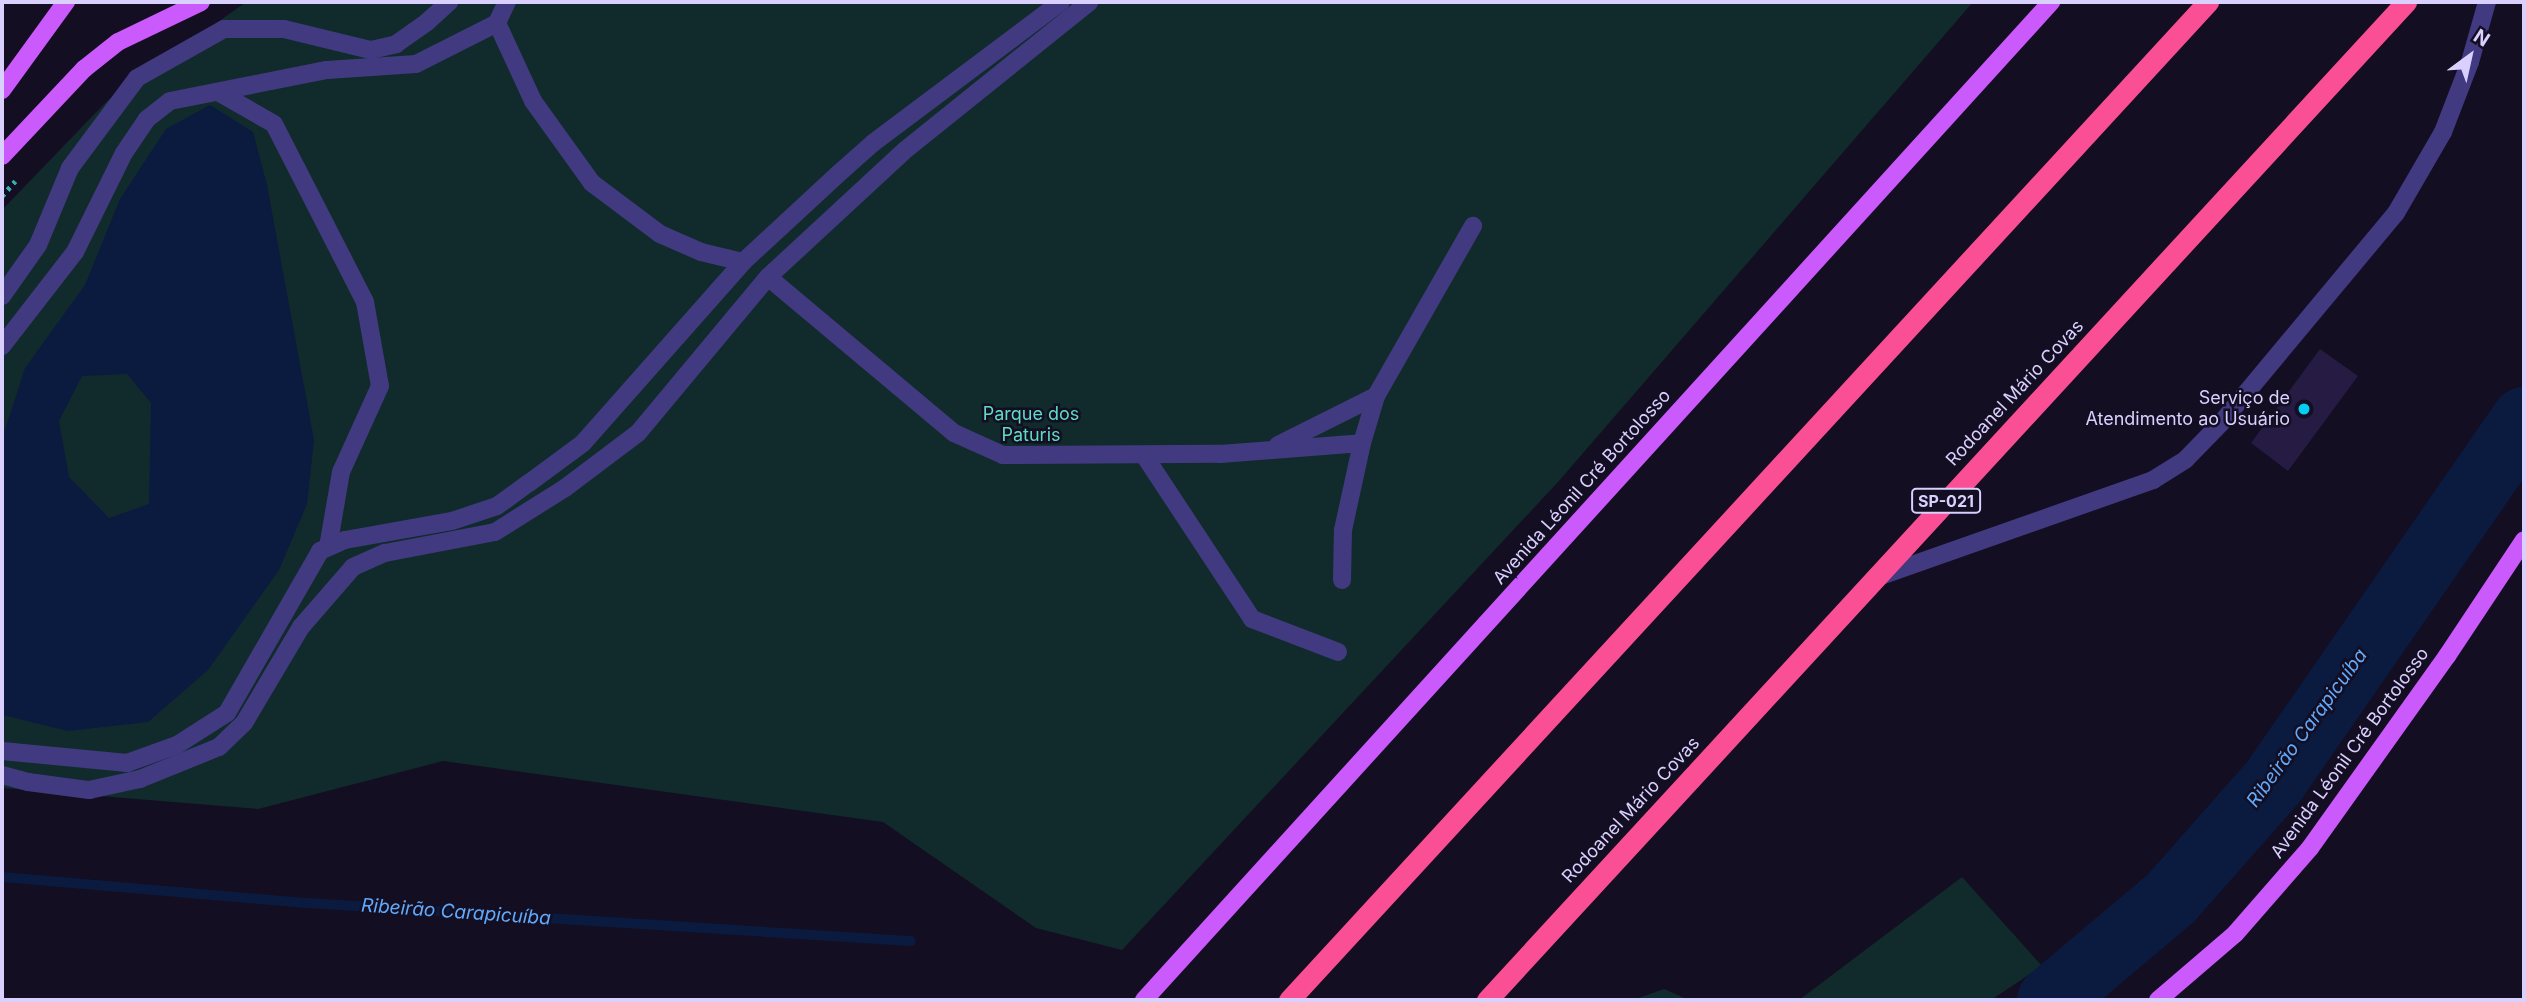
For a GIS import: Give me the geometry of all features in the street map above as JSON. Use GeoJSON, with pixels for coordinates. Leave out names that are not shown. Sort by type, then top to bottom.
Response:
{"type":"FeatureCollection","features":[{"type":"Feature","properties":{"kind":"highway"},"geometry":{"type":"LineString","coordinates":[[1289,1000],[2208,2]]}},
{"type":"Feature","properties":{"kind":"highway","name":"Rodoanel Mário Covas"},"geometry":{"type":"LineString","coordinates":[[1487,1000],[2406,2]]}},
{"type":"Feature","properties":{"kind":"main road"},"geometry":{"type":"LineString","coordinates":[[2,90],[66,2]]}},
{"type":"Feature","properties":{"kind":"main road"},"geometry":{"type":"LineString","coordinates":[[2,156],[84,69],[118,42],[201,2]]}},
{"type":"Feature","properties":{"kind":"main road","name":"Avenida Léonil Cré Bortolosso"},"geometry":{"type":"LineString","coordinates":[[1143,1000],[2051,2]]}},
{"type":"Feature","properties":{"kind":"main road","name":"Avenida Léonil Cré Bortolosso"},"geometry":{"type":"LineString","coordinates":[[2158,1000],[2235,934],[2310,848],[2447,656],[2524,540]]}},
{"type":"Feature","properties":{"kind":"lane"},"geometry":{"type":"LineString","coordinates":[[2,296],[38,245],[70,168],[137,78],[224,29],[284,29],[371,50],[384,47],[396,44],[417,30],[449,2]]}},
{"type":"Feature","properties":{"kind":"lane"},"geometry":{"type":"LineString","coordinates":[[2,346],[75,252],[124,153],[147,119],[170,102],[327,70],[416,64],[497,23],[507,2]]}},
{"type":"Feature","properties":{"kind":"lane"},"geometry":{"type":"LineString","coordinates":[[2,751],[127,763],[177,745],[227,713],[320,551],[402,528],[452,521],[497,506],[583,443],[743,262],[873,143],[1061,2]]}},
{"type":"Feature","properties":{"kind":"lane"},"geometry":{"type":"LineString","coordinates":[[2,775],[28,782],[89,790],[141,779],[219,747],[244,723],[301,627],[353,567],[385,553],[495,532],[565,488],[638,433],[768,277],[904,151],[1089,2]]}},
{"type":"Feature","properties":{"kind":"lane"},"geometry":{"type":"LineString","coordinates":[[1875,578],[2154,480],[2186,459],[2221,424],[2396,213],[2443,132],[2470,62],[2487,2]]}},
{"type":"Feature","properties":{"kind":"lane"},"geometry":{"type":"LineString","coordinates":[[497,23],[533,101],[593,183],[660,234],[701,252],[743,262]]}},
{"type":"Feature","properties":{"kind":"lane"},"geometry":{"type":"LineString","coordinates":[[218,92],[274,124],[365,302],[377,354],[380,386],[341,472],[328,547]]}},
{"type":"Feature","properties":{"kind":"lane"},"geometry":{"type":"LineString","coordinates":[[1342,580],[1343,530],[1362,443],[1376,396],[1473,226]]}},
{"type":"Feature","properties":{"kind":"lane"},"geometry":{"type":"LineString","coordinates":[[768,277],[954,433],[1003,455],[1269,450],[1362,443]]}},
{"type":"Feature","properties":{"kind":"lane"},"geometry":{"type":"LineString","coordinates":[[1269,450],[1376,396]]}},
{"type":"Feature","properties":{"kind":"lane"},"geometry":{"type":"LineString","coordinates":[[1143,454],[1252,619],[1338,652]]}},
{"type":"Feature","properties":{"kind":"green space","name":"Parque dos Paturis"},"geometry":{"type":"Polygon","coordinates":[[[246,2],[1973,2],[1558,482],[1122,950],[1036,928],[883,822],[443,761],[258,809],[2,788],[2,210],[107,101],[246,2]]]}},
{"type":"Feature","properties":{"kind":"green space"},"geometry":{"type":"Polygon","coordinates":[[[1962,877],[2042,966],[1991,1000],[1799,1000],[1962,877]]]}},
{"type":"Feature","properties":{"kind":"green space"},"geometry":{"type":"Polygon","coordinates":[[[1664,989],[1689,1000],[1633,1000],[1664,989]]]}},
{"type":"Feature","properties":{"kind":"water"},"geometry":{"type":"Polygon","coordinates":[[[210,105],[253,132],[267,185],[314,440],[307,504],[279,570],[208,670],[148,722],[68,731],[2,715],[2,439],[25,368],[85,285],[120,199],[166,129],[210,105]],[[127,374],[82,376],[59,421],[69,477],[109,518],[149,504],[151,403],[127,374]]]}},
{"type":"Feature","properties":{"kind":"building","name":"Serviço de Atendimento ao Usuário"},"geometry":{"type":"Polygon","coordinates":[[[2320,349],[2358,376],[2288,471],[2251,443],[2320,349]]]}},
{"type":"Feature","properties":{"kind":"waterway","name":"Ribeirão Carapicuíba"},"geometry":{"type":"LineString","coordinates":[[2050,1000],[2171,898],[2274,781],[2524,420]]}},
{"type":"Feature","properties":{"kind":"waterway","name":"Ribeirão Carapicuíba"},"geometry":{"type":"LineString","coordinates":[[2,877],[308,903],[911,941]]}},
{"type":"Feature","properties":{"kind":"place","name":"Serviço de Atendimento ao Usuário"},"geometry":{"type":"Point","coordinates":[2304,409]}}]}
